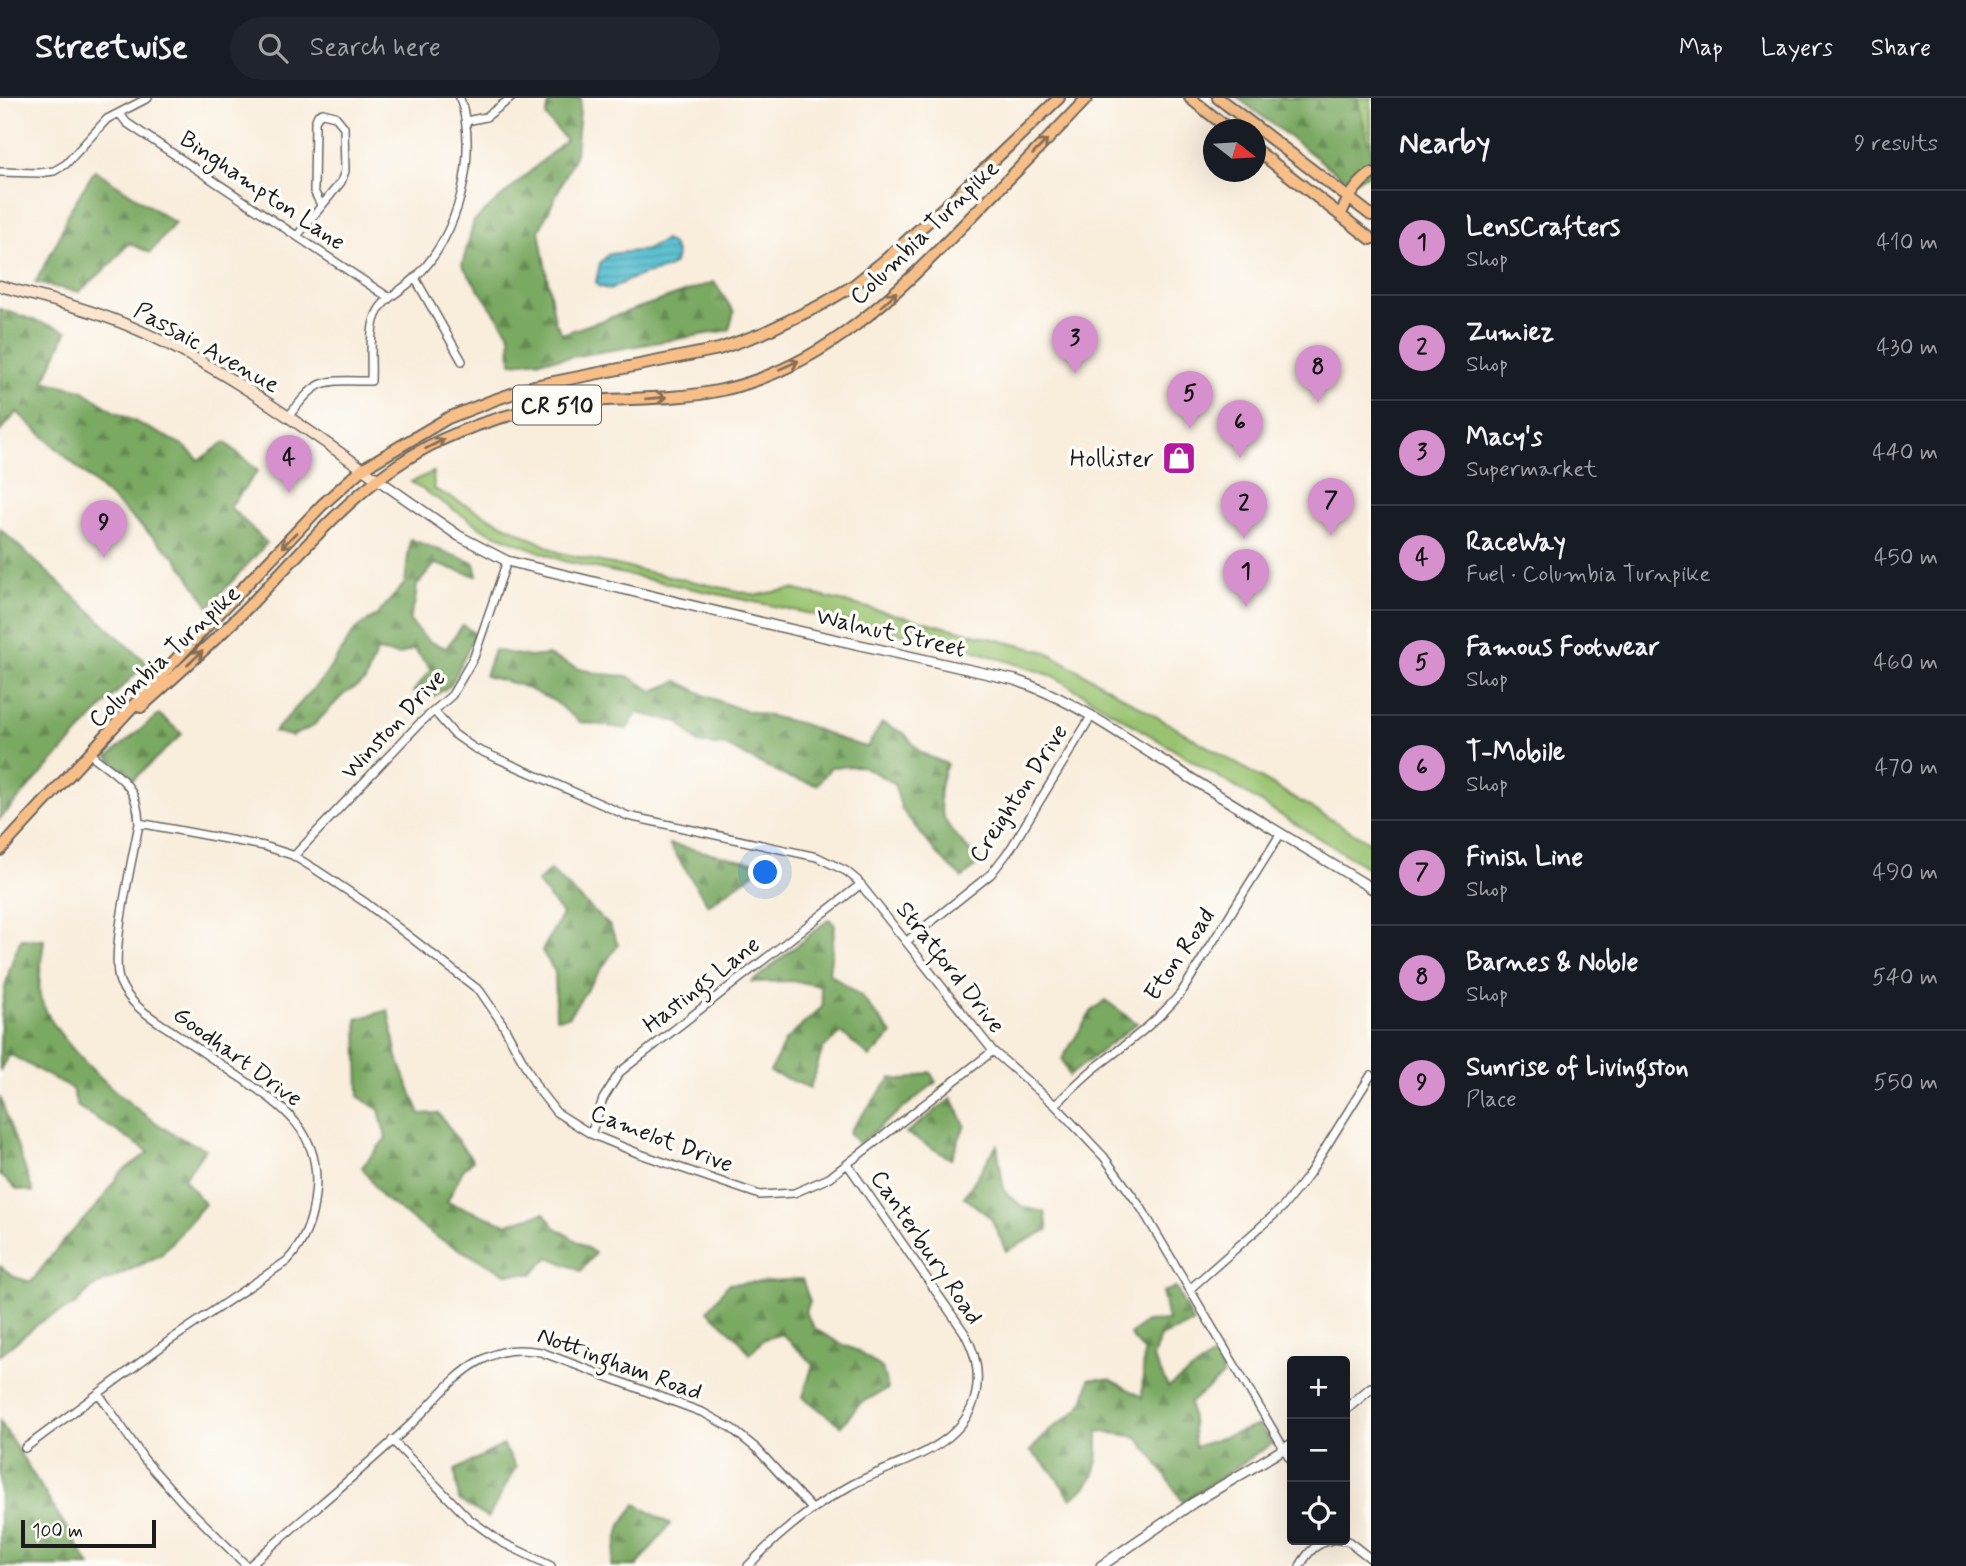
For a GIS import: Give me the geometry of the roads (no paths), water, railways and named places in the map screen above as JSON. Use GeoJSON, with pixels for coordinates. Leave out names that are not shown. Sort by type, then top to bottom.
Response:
{"type":"FeatureCollection","features":[{"type":"Feature","properties":{"kind":"main road","name":"Columbia Turnpike"},"geometry":{"type":"LineString","coordinates":[[90,754],[322,505],[362,468],[448,418],[494,400],[534,386],[719,349],[764,333],[819,306],[884,261],[952,201],[1059,98]]}},
{"type":"Feature","properties":{"kind":"main road","name":"Columbia Turnpike"},"geometry":{"type":"LineString","coordinates":[[90,754],[250,605],[348,502],[405,459],[441,440],[481,424],[528,410],[571,403],[656,398],[722,390],[764,377],[799,361],[843,336],[886,302],[1087,98]]}},
{"type":"Feature","properties":{"kind":"main road"},"geometry":{"type":"LineString","coordinates":[[1190,98],[1216,119]]}},
{"type":"Feature","properties":{"kind":"main road"},"geometry":{"type":"LineString","coordinates":[[1218,98],[1371,215]]}},
{"type":"Feature","properties":{"kind":"main road"},"geometry":{"type":"LineString","coordinates":[[1266,158],[1371,239]]}},
{"type":"Feature","properties":{"kind":"main road"},"geometry":{"type":"LineString","coordinates":[[1340,215],[1349,198],[1371,174]]}},
{"type":"Feature","properties":{"kind":"main road","name":"Passaic Avenue"},"geometry":{"type":"LineString","coordinates":[[0,286],[92,312],[158,340],[288,417],[377,479]]}},
{"type":"Feature","properties":{"kind":"main road","name":"CR 510"},"geometry":{"type":"LineString","coordinates":[[0,850],[90,754]]}},
{"type":"Feature","properties":{"kind":"street"},"geometry":{"type":"LineString","coordinates":[[0,172],[54,171],[66,164],[107,119],[148,98]]}},
{"type":"Feature","properties":{"kind":"street"},"geometry":{"type":"LineString","coordinates":[[288,417],[308,391],[318,384],[333,381],[371,381],[374,321],[388,297],[415,278],[440,245],[459,201],[467,164],[466,121],[460,98]]}},
{"type":"Feature","properties":{"kind":"street"},"geometry":{"type":"LineString","coordinates":[[466,121],[486,117],[511,98]]}},
{"type":"Feature","properties":{"kind":"street","name":"Binghampton Lane"},"geometry":{"type":"LineString","coordinates":[[119,113],[127,123],[388,297]]}},
{"type":"Feature","properties":{"kind":"street"},"geometry":{"type":"LineString","coordinates":[[297,236],[341,182],[345,171],[344,127],[335,116],[323,113],[318,115],[315,122],[314,191],[321,205]]}},
{"type":"Feature","properties":{"kind":"street"},"geometry":{"type":"LineString","coordinates":[[415,278],[461,361]]}},
{"type":"Feature","properties":{"kind":"street","name":"Walnut Street"},"geometry":{"type":"LineString","coordinates":[[377,479],[459,536],[507,561],[1015,680],[1047,691],[1092,715],[1371,888]]}},
{"type":"Feature","properties":{"kind":"street","name":"Winston Drive"},"geometry":{"type":"LineString","coordinates":[[294,856],[452,695],[466,673],[507,561]]}},
{"type":"Feature","properties":{"kind":"street","name":"Stratford Drive"},"geometry":{"type":"LineString","coordinates":[[434,711],[453,734],[474,748],[628,816],[817,857],[846,871],[861,884],[993,1051],[1055,1105],[1104,1157],[1142,1209],[1287,1443]]}},
{"type":"Feature","properties":{"kind":"street","name":"Creighton Drive"},"geometry":{"type":"LineString","coordinates":[[907,941],[991,874],[1012,848],[1092,715]]}},
{"type":"Feature","properties":{"kind":"street","name":"Goodhart Drive"},"geometry":{"type":"LineString","coordinates":[[25,1448],[169,1341],[287,1261],[296,1251],[312,1219],[316,1185],[313,1152],[303,1132],[282,1106],[140,1010],[120,982],[116,953],[138,823],[138,807],[128,785],[90,754]]}},
{"type":"Feature","properties":{"kind":"street","name":"Camelot Drive"},"geometry":{"type":"LineString","coordinates":[[138,823],[264,846],[294,856],[366,904],[480,991],[502,1023],[538,1089],[556,1112],[591,1134],[692,1173],[760,1195],[794,1193],[829,1178],[993,1051]]}},
{"type":"Feature","properties":{"kind":"street","name":"Eton Road"},"geometry":{"type":"LineString","coordinates":[[1055,1105],[1093,1069],[1164,1013],[1181,993],[1281,833]]}},
{"type":"Feature","properties":{"kind":"street","name":"Hastings Lane"},"geometry":{"type":"LineString","coordinates":[[591,1134],[603,1099],[612,1082],[625,1067],[861,884]]}},
{"type":"Feature","properties":{"kind":"street"},"geometry":{"type":"LineString","coordinates":[[1191,1288],[1283,1207],[1309,1174],[1371,1075]]}},
{"type":"Feature","properties":{"kind":"street","name":"Canterbury Road"},"geometry":{"type":"LineString","coordinates":[[748,1566],[771,1542],[812,1509],[851,1485],[947,1439],[966,1420],[974,1400],[978,1381],[976,1359],[964,1332],[848,1165]]}},
{"type":"Feature","properties":{"kind":"street","name":"Nottingham Road"},"geometry":{"type":"LineString","coordinates":[[248,1566],[408,1427],[458,1377],[494,1354],[518,1348],[541,1352],[704,1413],[731,1428],[757,1449],[812,1509]]}},
{"type":"Feature","properties":{"kind":"street"},"geometry":{"type":"LineString","coordinates":[[1350,1406],[1371,1388]]}},
{"type":"Feature","properties":{"kind":"street"},"geometry":{"type":"LineString","coordinates":[[99,1394],[144,1458],[183,1503],[248,1566]]}},
{"type":"Feature","properties":{"kind":"street"},"geometry":{"type":"LineString","coordinates":[[392,1440],[468,1518],[501,1542],[551,1566]]}},
{"type":"Feature","properties":{"kind":"street"},"geometry":{"type":"LineString","coordinates":[[1101,1566],[1193,1503],[1287,1447]]}},
{"type":"Feature","properties":{"kind":"street"},"geometry":{"type":"LineString","coordinates":[[1350,1543],[1371,1559]]}},
{"type":"Feature","properties":{"kind":"street"},"geometry":{"type":"LineString","coordinates":[[1300,1566],[1307,1553],[1319,1545]]}},
{"type":"Feature","properties":{"kind":"water"},"geometry":{"type":"Polygon","coordinates":[[[665,240],[676,252],[670,267],[634,278],[610,290],[598,286],[596,282],[600,263],[609,254],[646,250],[665,240]]]}},
{"type":"Feature","properties":{"kind":"place","name":"Macy's"},"geometry":{"type":"Point","coordinates":[1075,374]}},
{"type":"Feature","properties":{"kind":"place","name":"Barnes & Noble"},"geometry":{"type":"Point","coordinates":[1318,403]}},
{"type":"Feature","properties":{"kind":"place","name":"Famous Footwear"},"geometry":{"type":"Point","coordinates":[1190,429]}},
{"type":"Feature","properties":{"kind":"place","name":"Hollister"},"geometry":{"type":"Point","coordinates":[1179,458]}},
{"type":"Feature","properties":{"kind":"place","name":"T-Mobile"},"geometry":{"type":"Point","coordinates":[1240,458]}},
{"type":"Feature","properties":{"kind":"place","name":"RaceWay"},"geometry":{"type":"Point","coordinates":[289,493]}},
{"type":"Feature","properties":{"kind":"place","name":"Finish Line"},"geometry":{"type":"Point","coordinates":[1331,536]}},
{"type":"Feature","properties":{"kind":"place","name":"Zumiez"},"geometry":{"type":"Point","coordinates":[1244,539]}},
{"type":"Feature","properties":{"kind":"place","name":"Sunrise of Livingston"},"geometry":{"type":"Point","coordinates":[104,558]}},
{"type":"Feature","properties":{"kind":"place","name":"LensCrafters"},"geometry":{"type":"Point","coordinates":[1246,607]}}]}
